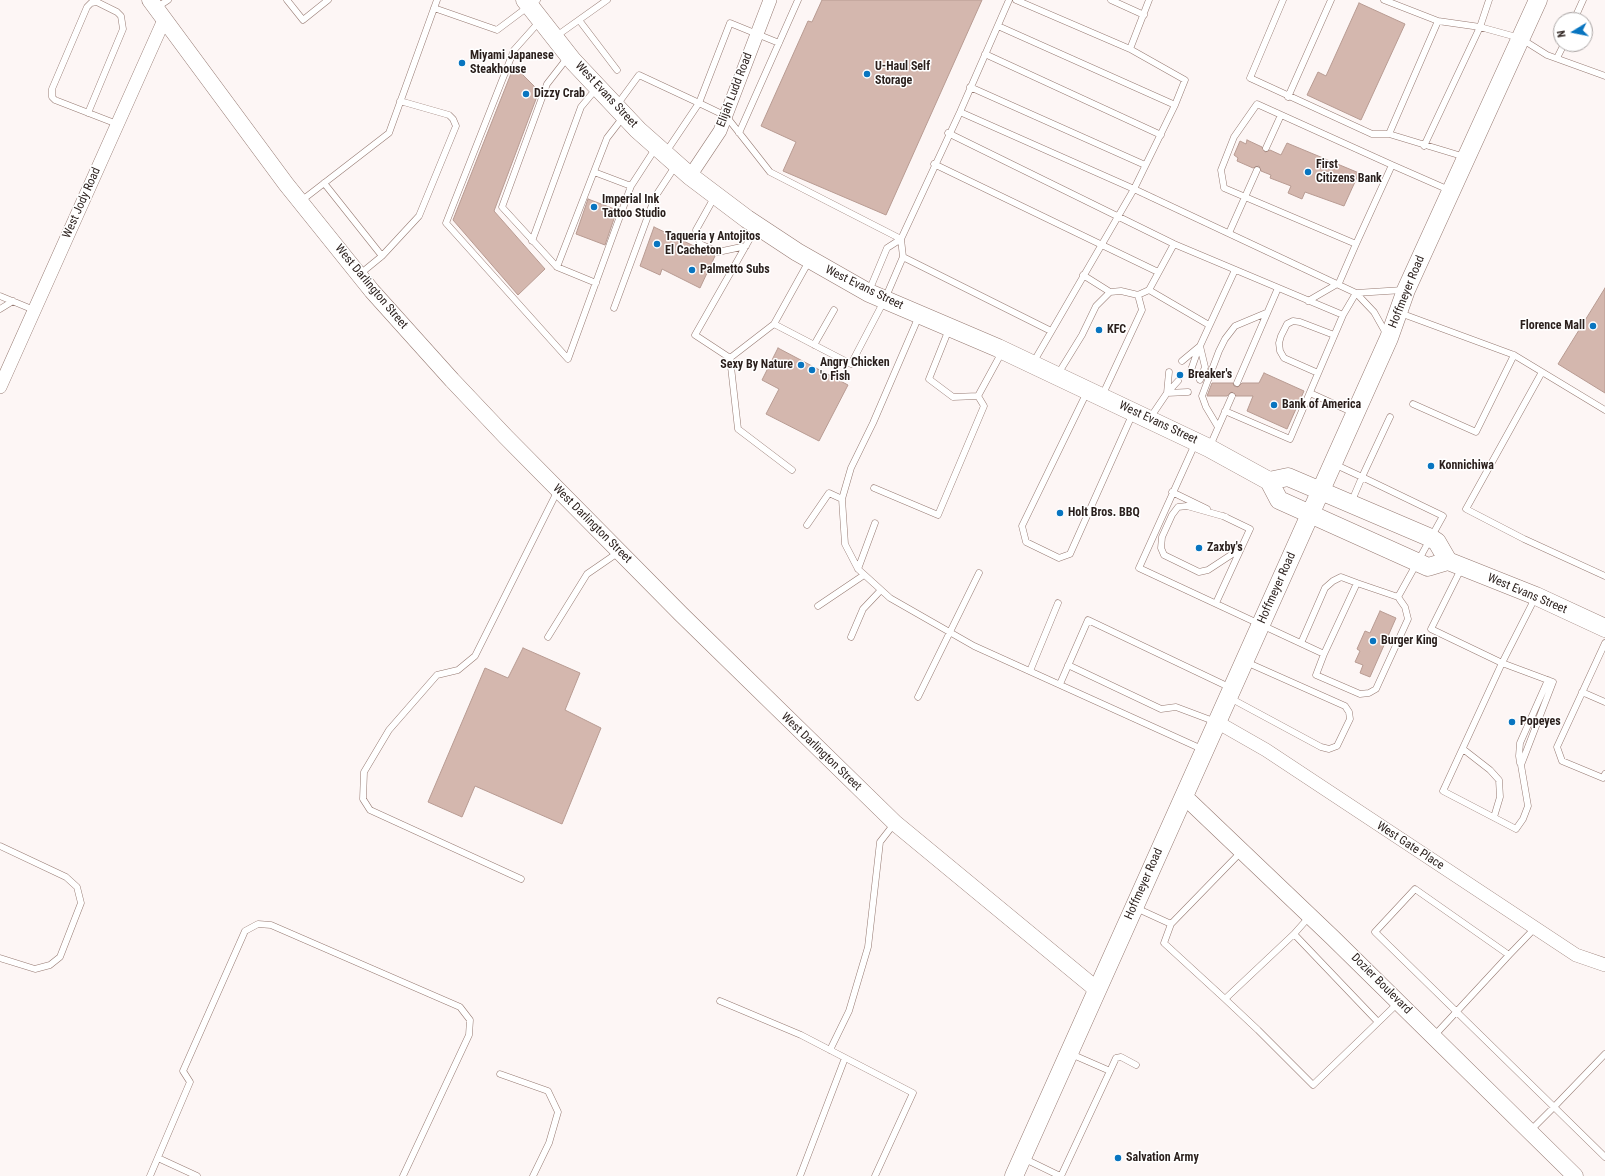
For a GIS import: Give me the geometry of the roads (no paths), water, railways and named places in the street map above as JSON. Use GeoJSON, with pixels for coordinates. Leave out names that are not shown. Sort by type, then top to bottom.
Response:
{"type":"FeatureCollection","features":[{"type":"Feature","properties":{"kind":"main road","name":"Hoffmeyer Road"},"geometry":{"type":"LineString","coordinates":[[1014,1176],[1096,989],[1389,338],[1406,290],[1538,0]]}},
{"type":"Feature","properties":{"kind":"main road","name":"West Evans Street"},"geometry":{"type":"LineString","coordinates":[[530,2],[540,20],[554,38],[620,110],[690,176],[757,226],[810,260],[877,296],[1003,350],[1095,393],[1203,445],[1269,481]]}},
{"type":"Feature","properties":{"kind":"main road"},"geometry":{"type":"LineString","coordinates":[[1288,477],[1431,538],[1437,542],[1455,564],[1428,567],[1279,500],[1269,481],[1288,477]]}},
{"type":"Feature","properties":{"kind":"main road","name":"West Evans Street"},"geometry":{"type":"LineString","coordinates":[[1455,564],[1536,596],[1605,628]]}},
{"type":"Feature","properties":{"kind":"street","name":"Elijah Ludd Road"},"geometry":{"type":"LineString","coordinates":[[690,176],[720,131],[770,0]]}},
{"type":"Feature","properties":{"kind":"street","name":"West Jody Road"},"geometry":{"type":"LineString","coordinates":[[2,380],[116,124],[159,7]]}},
{"type":"Feature","properties":{"kind":"street","name":"West Darlington Street"},"geometry":{"type":"LineString","coordinates":[[159,7],[300,201],[359,275],[452,380],[619,552],[894,823],[1096,989]]}},
{"type":"Feature","properties":{"kind":"street","name":"West Gate Place"},"geometry":{"type":"LineString","coordinates":[[1217,722],[1266,750],[1576,955],[1605,965]]}},
{"type":"Feature","properties":{"kind":"street","name":"Dozier Boulevard"},"geometry":{"type":"LineString","coordinates":[[1184,796],[1399,1002],[1529,1131],[1570,1174]]}},
{"type":"Feature","properties":{"kind":"lane"},"geometry":{"type":"LineString","coordinates":[[287,0],[303,20],[328,0]]}},
{"type":"Feature","properties":{"kind":"lane"},"geometry":{"type":"LineString","coordinates":[[300,201],[389,133],[437,0]]}},
{"type":"Feature","properties":{"kind":"lane"},"geometry":{"type":"LineString","coordinates":[[554,38],[607,0]]}},
{"type":"Feature","properties":{"kind":"lane"},"geometry":{"type":"LineString","coordinates":[[739,133],[798,0]]}},
{"type":"Feature","properties":{"kind":"lane"},"geometry":{"type":"LineString","coordinates":[[877,296],[903,256],[901,238],[948,133],[960,112],[1008,0]]}},
{"type":"Feature","properties":{"kind":"lane"},"geometry":{"type":"LineString","coordinates":[[1016,0],[1130,49],[1185,80],[1175,105],[1134,189],[1032,364]]}},
{"type":"Feature","properties":{"kind":"lane"},"geometry":{"type":"LineString","coordinates":[[1111,0],[1144,15]]}},
{"type":"Feature","properties":{"kind":"lane"},"geometry":{"type":"LineString","coordinates":[[1130,49],[1149,0]]}},
{"type":"Feature","properties":{"kind":"lane"},"geometry":{"type":"LineString","coordinates":[[1283,0],[1250,78],[1372,134],[1389,134],[1466,158]]}},
{"type":"Feature","properties":{"kind":"lane"},"geometry":{"type":"LineString","coordinates":[[1288,96],[1332,0]]}},
{"type":"Feature","properties":{"kind":"lane"},"geometry":{"type":"LineString","coordinates":[[1384,0],[1438,21],[1480,27],[1520,38],[1547,55],[1605,76]]}},
{"type":"Feature","properties":{"kind":"lane"},"geometry":{"type":"LineString","coordinates":[[1424,146],[1480,27],[1489,0]]}},
{"type":"Feature","properties":{"kind":"lane"},"geometry":{"type":"LineString","coordinates":[[1578,12],[1583,0]]}},
{"type":"Feature","properties":{"kind":"lane"},"geometry":{"type":"LineString","coordinates":[[88,113],[123,29],[121,16],[98,2],[91,3],[87,7],[52,89],[52,97],[55,100],[88,113],[116,124]]}},
{"type":"Feature","properties":{"kind":"lane"},"geometry":{"type":"LineString","coordinates":[[434,8],[497,30],[530,2]]}},
{"type":"Feature","properties":{"kind":"lane"},"geometry":{"type":"LineString","coordinates":[[540,20],[514,50],[446,223],[568,359],[631,186],[666,154],[699,102],[730,23],[779,43]]}},
{"type":"Feature","properties":{"kind":"lane"},"geometry":{"type":"LineString","coordinates":[[579,20],[617,70]]}},
{"type":"Feature","properties":{"kind":"lane"},"geometry":{"type":"LineString","coordinates":[[1389,134],[1438,21]]}},
{"type":"Feature","properties":{"kind":"lane"},"geometry":{"type":"LineString","coordinates":[[998,26],[1175,105]]}},
{"type":"Feature","properties":{"kind":"lane"},"geometry":{"type":"LineString","coordinates":[[1557,58],[1560,52]]}},
{"type":"Feature","properties":{"kind":"lane"},"geometry":{"type":"LineString","coordinates":[[985,54],[1160,135]]}},
{"type":"Feature","properties":{"kind":"lane"},"geometry":{"type":"LineString","coordinates":[[569,56],[547,84],[502,207],[557,267],[596,283]]}},
{"type":"Feature","properties":{"kind":"lane"},"geometry":{"type":"LineString","coordinates":[[557,267],[607,138],[639,75],[726,116],[770,172],[901,238]]}},
{"type":"Feature","properties":{"kind":"lane"},"geometry":{"type":"LineString","coordinates":[[532,241],[581,107],[597,86]]}},
{"type":"Feature","properties":{"kind":"lane"},"geometry":{"type":"LineString","coordinates":[[970,87],[1145,165]]}},
{"type":"Feature","properties":{"kind":"lane"},"geometry":{"type":"LineString","coordinates":[[359,275],[382,256],[419,216],[456,126],[453,119],[449,115],[400,101]]}},
{"type":"Feature","properties":{"kind":"lane"},"geometry":{"type":"LineString","coordinates":[[1356,244],[1224,188],[1221,170],[1234,137],[1257,104],[1451,191]]}},
{"type":"Feature","properties":{"kind":"lane"},"geometry":{"type":"LineString","coordinates":[[960,112],[1134,189],[1339,283],[1356,293],[1374,312],[1389,338]]}},
{"type":"Feature","properties":{"kind":"lane"},"geometry":{"type":"LineString","coordinates":[[1266,148],[1281,114]]}},
{"type":"Feature","properties":{"kind":"lane"},"geometry":{"type":"LineString","coordinates":[[948,133],[1174,244],[1343,315]]}},
{"type":"Feature","properties":{"kind":"lane"},"geometry":{"type":"LineString","coordinates":[[614,308],[655,197],[666,154]]}},
{"type":"Feature","properties":{"kind":"lane"},"geometry":{"type":"LineString","coordinates":[[934,164],[1158,272]]}},
{"type":"Feature","properties":{"kind":"lane"},"geometry":{"type":"LineString","coordinates":[[1308,301],[1339,283],[1392,165]]}},
{"type":"Feature","properties":{"kind":"lane"},"geometry":{"type":"LineString","coordinates":[[1229,233],[1257,170]]}},
{"type":"Feature","properties":{"kind":"lane"},"geometry":{"type":"LineString","coordinates":[[594,172],[631,186]]}},
{"type":"Feature","properties":{"kind":"lane"},"geometry":{"type":"LineString","coordinates":[[324,182],[382,256]]}},
{"type":"Feature","properties":{"kind":"lane"},"geometry":{"type":"LineString","coordinates":[[715,195],[696,230],[700,244],[718,252],[746,246]]}},
{"type":"Feature","properties":{"kind":"lane"},"geometry":{"type":"LineString","coordinates":[[757,226],[695,334],[730,358],[738,429],[792,470]]}},
{"type":"Feature","properties":{"kind":"lane"},"geometry":{"type":"LineString","coordinates":[[774,324],[851,364],[877,296],[887,248],[901,238]]}},
{"type":"Feature","properties":{"kind":"lane"},"geometry":{"type":"LineString","coordinates":[[1083,275],[1110,292],[1121,291],[1138,295],[1149,290],[1174,244]]}},
{"type":"Feature","properties":{"kind":"lane"},"geometry":{"type":"LineString","coordinates":[[903,256],[1051,330]]}},
{"type":"Feature","properties":{"kind":"lane"},"geometry":{"type":"LineString","coordinates":[[730,358],[774,324],[810,260]]}},
{"type":"Feature","properties":{"kind":"lane"},"geometry":{"type":"LineString","coordinates":[[1191,370],[1209,325],[1235,270]]}},
{"type":"Feature","properties":{"kind":"lane"},"geometry":{"type":"LineString","coordinates":[[1237,383],[1278,288]]}},
{"type":"Feature","properties":{"kind":"lane"},"geometry":{"type":"LineString","coordinates":[[1149,290],[1209,325]]}},
{"type":"Feature","properties":{"kind":"lane"},"geometry":{"type":"LineString","coordinates":[[1356,293],[1406,290]]}},
{"type":"Feature","properties":{"kind":"lane"},"geometry":{"type":"LineString","coordinates":[[1057,376],[1082,335],[1096,306],[1110,292]]}},
{"type":"Feature","properties":{"kind":"lane"},"geometry":{"type":"LineString","coordinates":[[1225,411],[1290,439],[1343,315],[1356,293]]}},
{"type":"Feature","properties":{"kind":"lane"},"geometry":{"type":"LineString","coordinates":[[1138,295],[1142,310],[1022,526],[1026,542],[1060,558],[1070,554],[1142,416],[1178,381]]}},
{"type":"Feature","properties":{"kind":"lane"},"geometry":{"type":"LineString","coordinates":[[0,296],[34,310]]}},
{"type":"Feature","properties":{"kind":"lane"},"geometry":{"type":"LineString","coordinates":[[0,309],[13,301]]}},
{"type":"Feature","properties":{"kind":"lane"},"geometry":{"type":"LineString","coordinates":[[814,345],[834,310]]}},
{"type":"Feature","properties":{"kind":"lane"},"geometry":{"type":"LineString","coordinates":[[1397,312],[1514,355],[1605,410]]}},
{"type":"Feature","properties":{"kind":"lane"},"geometry":{"type":"LineString","coordinates":[[1218,427],[1206,407],[1202,396],[1219,351],[1225,338],[1235,326],[1266,313]]}},
{"type":"Feature","properties":{"kind":"lane"},"geometry":{"type":"LineString","coordinates":[[920,314],[873,423],[851,468],[842,499],[845,544],[858,570],[890,598],[974,646],[1204,751]]}},
{"type":"Feature","properties":{"kind":"lane"},"geometry":{"type":"LineString","coordinates":[[1318,373],[1284,358],[1280,351],[1279,344],[1281,336],[1287,324],[1293,321],[1300,322],[1334,335]]}},
{"type":"Feature","properties":{"kind":"lane"},"geometry":{"type":"LineString","coordinates":[[949,327],[929,378],[953,397],[978,396]]}},
{"type":"Feature","properties":{"kind":"lane"},"geometry":{"type":"LineString","coordinates":[[1182,360],[1200,346]]}},
{"type":"Feature","properties":{"kind":"lane"},"geometry":{"type":"LineString","coordinates":[[1200,346],[1205,366],[1200,380]]}},
{"type":"Feature","properties":{"kind":"lane"},"geometry":{"type":"LineString","coordinates":[[978,396],[1003,350]]}},
{"type":"Feature","properties":{"kind":"lane"},"geometry":{"type":"LineString","coordinates":[[1413,404],[1476,432],[1514,355]]}},
{"type":"Feature","properties":{"kind":"lane"},"geometry":{"type":"LineString","coordinates":[[1166,393],[1169,372]]}},
{"type":"Feature","properties":{"kind":"lane"},"geometry":{"type":"LineString","coordinates":[[1542,372],[1466,509],[1518,536],[1605,576]]}},
{"type":"Feature","properties":{"kind":"lane"},"geometry":{"type":"LineString","coordinates":[[1166,393],[1188,392]]}},
{"type":"Feature","properties":{"kind":"lane"},"geometry":{"type":"LineString","coordinates":[[1310,393],[1354,413]]}},
{"type":"Feature","properties":{"kind":"lane"},"geometry":{"type":"LineString","coordinates":[[874,488],[938,515],[984,406],[978,396]]}},
{"type":"Feature","properties":{"kind":"lane"},"geometry":{"type":"LineString","coordinates":[[1232,396],[1218,427],[1203,445],[1172,492],[1139,568],[1324,654]]}},
{"type":"Feature","properties":{"kind":"lane"},"geometry":{"type":"LineString","coordinates":[[1350,504],[1390,417]]}},
{"type":"Feature","properties":{"kind":"lane"},"geometry":{"type":"LineString","coordinates":[[1332,463],[1443,516],[1398,597]]}},
{"type":"Feature","properties":{"kind":"lane"},"geometry":{"type":"LineString","coordinates":[[521,879],[370,810],[363,799],[364,772],[389,730],[436,675],[458,670],[475,656],[558,490]]}},
{"type":"Feature","properties":{"kind":"lane"},"geometry":{"type":"LineString","coordinates":[[1172,492],[1250,529],[1216,603]]}},
{"type":"Feature","properties":{"kind":"lane"},"geometry":{"type":"LineString","coordinates":[[807,525],[829,493],[842,499]]}},
{"type":"Feature","properties":{"kind":"lane"},"geometry":{"type":"LineString","coordinates":[[1226,518],[1187,506],[1178,507],[1172,514],[1162,537],[1161,548],[1164,556],[1199,572],[1208,570],[1240,549]]}},
{"type":"Feature","properties":{"kind":"lane"},"geometry":{"type":"LineString","coordinates":[[858,570],[875,522]]}},
{"type":"Feature","properties":{"kind":"lane"},"geometry":{"type":"LineString","coordinates":[[548,637],[587,574],[619,552]]}},
{"type":"Feature","properties":{"kind":"lane"},"geometry":{"type":"LineString","coordinates":[[1455,564],[1431,629],[1502,663],[1550,681],[1521,765],[1528,806],[1523,820],[1516,829],[1443,791],[1502,663],[1536,596]]}},
{"type":"Feature","properties":{"kind":"lane"},"geometry":{"type":"LineString","coordinates":[[918,697],[949,631],[979,573]]}},
{"type":"Feature","properties":{"kind":"lane"},"geometry":{"type":"LineString","coordinates":[[818,606],[864,575]]}},
{"type":"Feature","properties":{"kind":"lane"},"geometry":{"type":"LineString","coordinates":[[1301,642],[1325,588],[1332,581],[1341,577],[1398,597],[1405,607],[1408,619],[1376,689],[1369,693],[1360,694],[1316,675],[1324,654],[1357,583]]}},
{"type":"Feature","properties":{"kind":"lane"},"geometry":{"type":"LineString","coordinates":[[850,637],[863,609],[881,590]]}},
{"type":"Feature","properties":{"kind":"lane"},"geometry":{"type":"LineString","coordinates":[[1030,671],[1058,603]]}},
{"type":"Feature","properties":{"kind":"lane"},"geometry":{"type":"LineString","coordinates":[[1060,684],[1088,620],[1230,693],[1321,747],[1329,749],[1337,746],[1350,719],[1349,712],[1344,706],[1244,662]]}},
{"type":"Feature","properties":{"kind":"lane"},"geometry":{"type":"LineString","coordinates":[[1605,643],[1557,747],[1562,761],[1603,778],[1605,774]]}},
{"type":"Feature","properties":{"kind":"lane"},"geometry":{"type":"LineString","coordinates":[[1068,665],[1161,709],[1176,707],[1217,722]]}},
{"type":"Feature","properties":{"kind":"lane"},"geometry":{"type":"LineString","coordinates":[[1582,692],[1605,702]]}},
{"type":"Feature","properties":{"kind":"lane"},"geometry":{"type":"LineString","coordinates":[[1463,749],[1490,770],[1499,780],[1500,797],[1494,817]]}},
{"type":"Feature","properties":{"kind":"lane"},"geometry":{"type":"LineString","coordinates":[[830,1050],[849,1011],[868,947],[880,842],[894,823]]}},
{"type":"Feature","properties":{"kind":"lane"},"geometry":{"type":"LineString","coordinates":[[0,846],[66,877],[77,887],[81,903],[60,956],[50,965],[35,969],[0,958]]}},
{"type":"Feature","properties":{"kind":"lane"},"geometry":{"type":"LineString","coordinates":[[1242,850],[1171,924],[1164,943],[1258,1030],[1313,1085],[1399,1002]]}},
{"type":"Feature","properties":{"kind":"lane"},"geometry":{"type":"LineString","coordinates":[[1509,955],[1415,890],[1375,932],[1605,1157]]}},
{"type":"Feature","properties":{"kind":"lane"},"geometry":{"type":"LineString","coordinates":[[1134,907],[1171,924]]}},
{"type":"Feature","properties":{"kind":"lane"},"geometry":{"type":"LineString","coordinates":[[1225,1000],[1294,934],[1310,916]]}},
{"type":"Feature","properties":{"kind":"lane"},"geometry":{"type":"LineString","coordinates":[[150,1176],[190,1082],[184,1071],[186,1064],[244,931],[258,924],[272,926],[460,1007],[470,1020],[469,1035],[403,1176]]}},
{"type":"Feature","properties":{"kind":"lane"},"geometry":{"type":"LineString","coordinates":[[1434,1037],[1535,928]]}},
{"type":"Feature","properties":{"kind":"lane"},"geometry":{"type":"LineString","coordinates":[[1294,934],[1378,1022]]}},
{"type":"Feature","properties":{"kind":"lane"},"geometry":{"type":"LineString","coordinates":[[720,1001],[801,1035],[913,1093],[874,1176]]}},
{"type":"Feature","properties":{"kind":"lane"},"geometry":{"type":"LineString","coordinates":[[1068,1053],[1110,1070]]}},
{"type":"Feature","properties":{"kind":"lane"},"geometry":{"type":"LineString","coordinates":[[1529,1131],[1605,1054]]}},
{"type":"Feature","properties":{"kind":"lane"},"geometry":{"type":"LineString","coordinates":[[1022,1157],[1060,1176],[1116,1058],[1121,1057],[1136,1065]]}},
{"type":"Feature","properties":{"kind":"lane"},"geometry":{"type":"LineString","coordinates":[[800,1176],[845,1058]]}},
{"type":"Feature","properties":{"kind":"lane"},"geometry":{"type":"LineString","coordinates":[[500,1074],[548,1091],[558,1112],[549,1143],[533,1176]]}},
{"type":"Feature","properties":{"kind":"lane"},"geometry":{"type":"LineString","coordinates":[[158,1158],[197,1176]]}},
{"type":"Feature","properties":{"kind":"place","name":"Miyami Japanese Steakhouse"},"geometry":{"type":"Point","coordinates":[462,63]}},
{"type":"Feature","properties":{"kind":"place","name":"U-Haul Self Storage"},"geometry":{"type":"Point","coordinates":[867,74]}},
{"type":"Feature","properties":{"kind":"place","name":"Dizzy Crab"},"geometry":{"type":"Point","coordinates":[526,94]}},
{"type":"Feature","properties":{"kind":"place","name":"First Citizens Bank"},"geometry":{"type":"Point","coordinates":[1308,172]}},
{"type":"Feature","properties":{"kind":"place","name":"Imperial Ink Tattoo Studio"},"geometry":{"type":"Point","coordinates":[594,207]}},
{"type":"Feature","properties":{"kind":"place","name":"Taqueria y Antojitos El Cacheton"},"geometry":{"type":"Point","coordinates":[657,244]}},
{"type":"Feature","properties":{"kind":"place","name":"Palmetto Subs"},"geometry":{"type":"Point","coordinates":[692,270]}},
{"type":"Feature","properties":{"kind":"place","name":"Florence Mall"},"geometry":{"type":"Point","coordinates":[1593,326]}},
{"type":"Feature","properties":{"kind":"place","name":"KFC"},"geometry":{"type":"Point","coordinates":[1099,330]}},
{"type":"Feature","properties":{"kind":"place","name":"Sexy By Nature"},"geometry":{"type":"Point","coordinates":[801,365]}},
{"type":"Feature","properties":{"kind":"place","name":"Angry Chicken 'o Fish"},"geometry":{"type":"Point","coordinates":[812,370]}},
{"type":"Feature","properties":{"kind":"place","name":"Breaker's"},"geometry":{"type":"Point","coordinates":[1180,375]}},
{"type":"Feature","properties":{"kind":"place","name":"Bank of America"},"geometry":{"type":"Point","coordinates":[1274,405]}},
{"type":"Feature","properties":{"kind":"place","name":"Konnichiwa"},"geometry":{"type":"Point","coordinates":[1431,466]}},
{"type":"Feature","properties":{"kind":"place","name":"Holt Bros. BBQ"},"geometry":{"type":"Point","coordinates":[1060,513]}},
{"type":"Feature","properties":{"kind":"place","name":"Zaxby's"},"geometry":{"type":"Point","coordinates":[1199,548]}},
{"type":"Feature","properties":{"kind":"place","name":"Burger King"},"geometry":{"type":"Point","coordinates":[1373,641]}},
{"type":"Feature","properties":{"kind":"place","name":"Popeyes"},"geometry":{"type":"Point","coordinates":[1512,722]}},
{"type":"Feature","properties":{"kind":"place","name":"Salvation Army"},"geometry":{"type":"Point","coordinates":[1118,1158]}}]}
